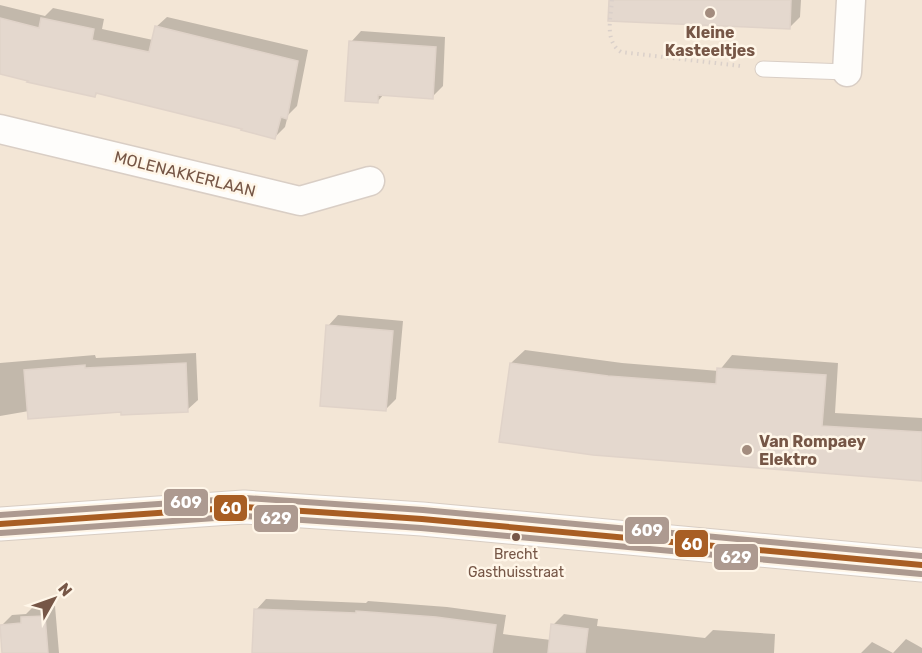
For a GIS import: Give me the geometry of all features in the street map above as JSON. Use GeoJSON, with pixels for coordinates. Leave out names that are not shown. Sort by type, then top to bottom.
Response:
{"type":"FeatureCollection","features":[{"type":"Feature","properties":{"kind":"main road"},"geometry":{"type":"LineString","coordinates":[[0,524],[244,507],[422,519],[922,565]]}},
{"type":"Feature","properties":{"kind":"street"},"geometry":{"type":"LineString","coordinates":[[847,72],[851,0]]}},
{"type":"Feature","properties":{"kind":"street","name":"MOLENAKKERLAAN"},"geometry":{"type":"LineString","coordinates":[[0,129],[300,201],[370,181]]}},
{"type":"Feature","properties":{"kind":"lane"},"geometry":{"type":"LineString","coordinates":[[763,69],[847,72]]}},
{"type":"Feature","properties":{"kind":"path"},"geometry":{"type":"LineString","coordinates":[[612,0],[610,38],[614,47],[621,52],[763,69]]}},
{"type":"Feature","properties":{"kind":"shaded area"},"geometry":{"type":"Polygon","coordinates":[[[0,0],[922,0],[922,653],[0,653],[0,0]]]}},
{"type":"Feature","properties":{"kind":"building","name":"Kleine Kasteeltjes"},"geometry":{"type":"Polygon","coordinates":[[[609,0],[791,0],[790,29],[608,21],[609,0]]]}},
{"type":"Feature","properties":{"kind":"building"},"geometry":{"type":"Polygon","coordinates":[[[0,18],[39,28],[41,18],[94,29],[92,40],[149,52],[155,26],[298,61],[287,119],[281,117],[275,139],[96,93],[95,97],[0,74],[0,18]]]}},
{"type":"Feature","properties":{"kind":"building"},"geometry":{"type":"Polygon","coordinates":[[[349,41],[436,47],[433,99],[378,95],[378,103],[345,101],[349,41]]]}},
{"type":"Feature","properties":{"kind":"building"},"geometry":{"type":"Polygon","coordinates":[[[326,325],[393,331],[386,411],[320,406],[326,325]]]}},
{"type":"Feature","properties":{"kind":"building"},"geometry":{"type":"Polygon","coordinates":[[[186,363],[188,412],[121,415],[121,412],[28,419],[24,370],[85,365],[85,368],[186,363]]]}},
{"type":"Feature","properties":{"kind":"building"},"geometry":{"type":"Polygon","coordinates":[[[510,363],[608,376],[716,384],[717,368],[826,375],[822,426],[922,432],[922,481],[593,455],[499,442],[510,363]]]}},
{"type":"Feature","properties":{"kind":"building"},"geometry":{"type":"Polygon","coordinates":[[[254,609],[356,613],[356,611],[436,617],[496,625],[492,653],[252,653],[254,609]]]}},
{"type":"Feature","properties":{"kind":"building"},"geometry":{"type":"Polygon","coordinates":[[[45,616],[48,653],[2,653],[0,625],[21,623],[21,617],[45,616]]]}},
{"type":"Feature","properties":{"kind":"building"},"geometry":{"type":"Polygon","coordinates":[[[551,624],[588,629],[585,653],[548,653],[551,624]]]}},
{"type":"Feature","properties":{"kind":"transit line","name":"609"},"geometry":{"type":"LineString","coordinates":[[0,515],[245,498],[423,510],[922,556]]}},
{"type":"Feature","properties":{"kind":"transit line","name":"60"},"geometry":{"type":"LineString","coordinates":[[0,524],[244,507],[422,519],[922,565]]}},
{"type":"Feature","properties":{"kind":"transit line","name":"629"},"geometry":{"type":"LineString","coordinates":[[1,533],[244,516],[421,528],[921,574]]}},
{"type":"Feature","properties":{"kind":"place","name":"Kleine Kasteeltjes"},"geometry":{"type":"Point","coordinates":[710,13]}},
{"type":"Feature","properties":{"kind":"place","name":"Van Rompaey Elektro"},"geometry":{"type":"Point","coordinates":[747,450]}},
{"type":"Feature","properties":{"kind":"place","name":"Brecht Gasthuisstraat"},"geometry":{"type":"Point","coordinates":[516,537]}}]}
